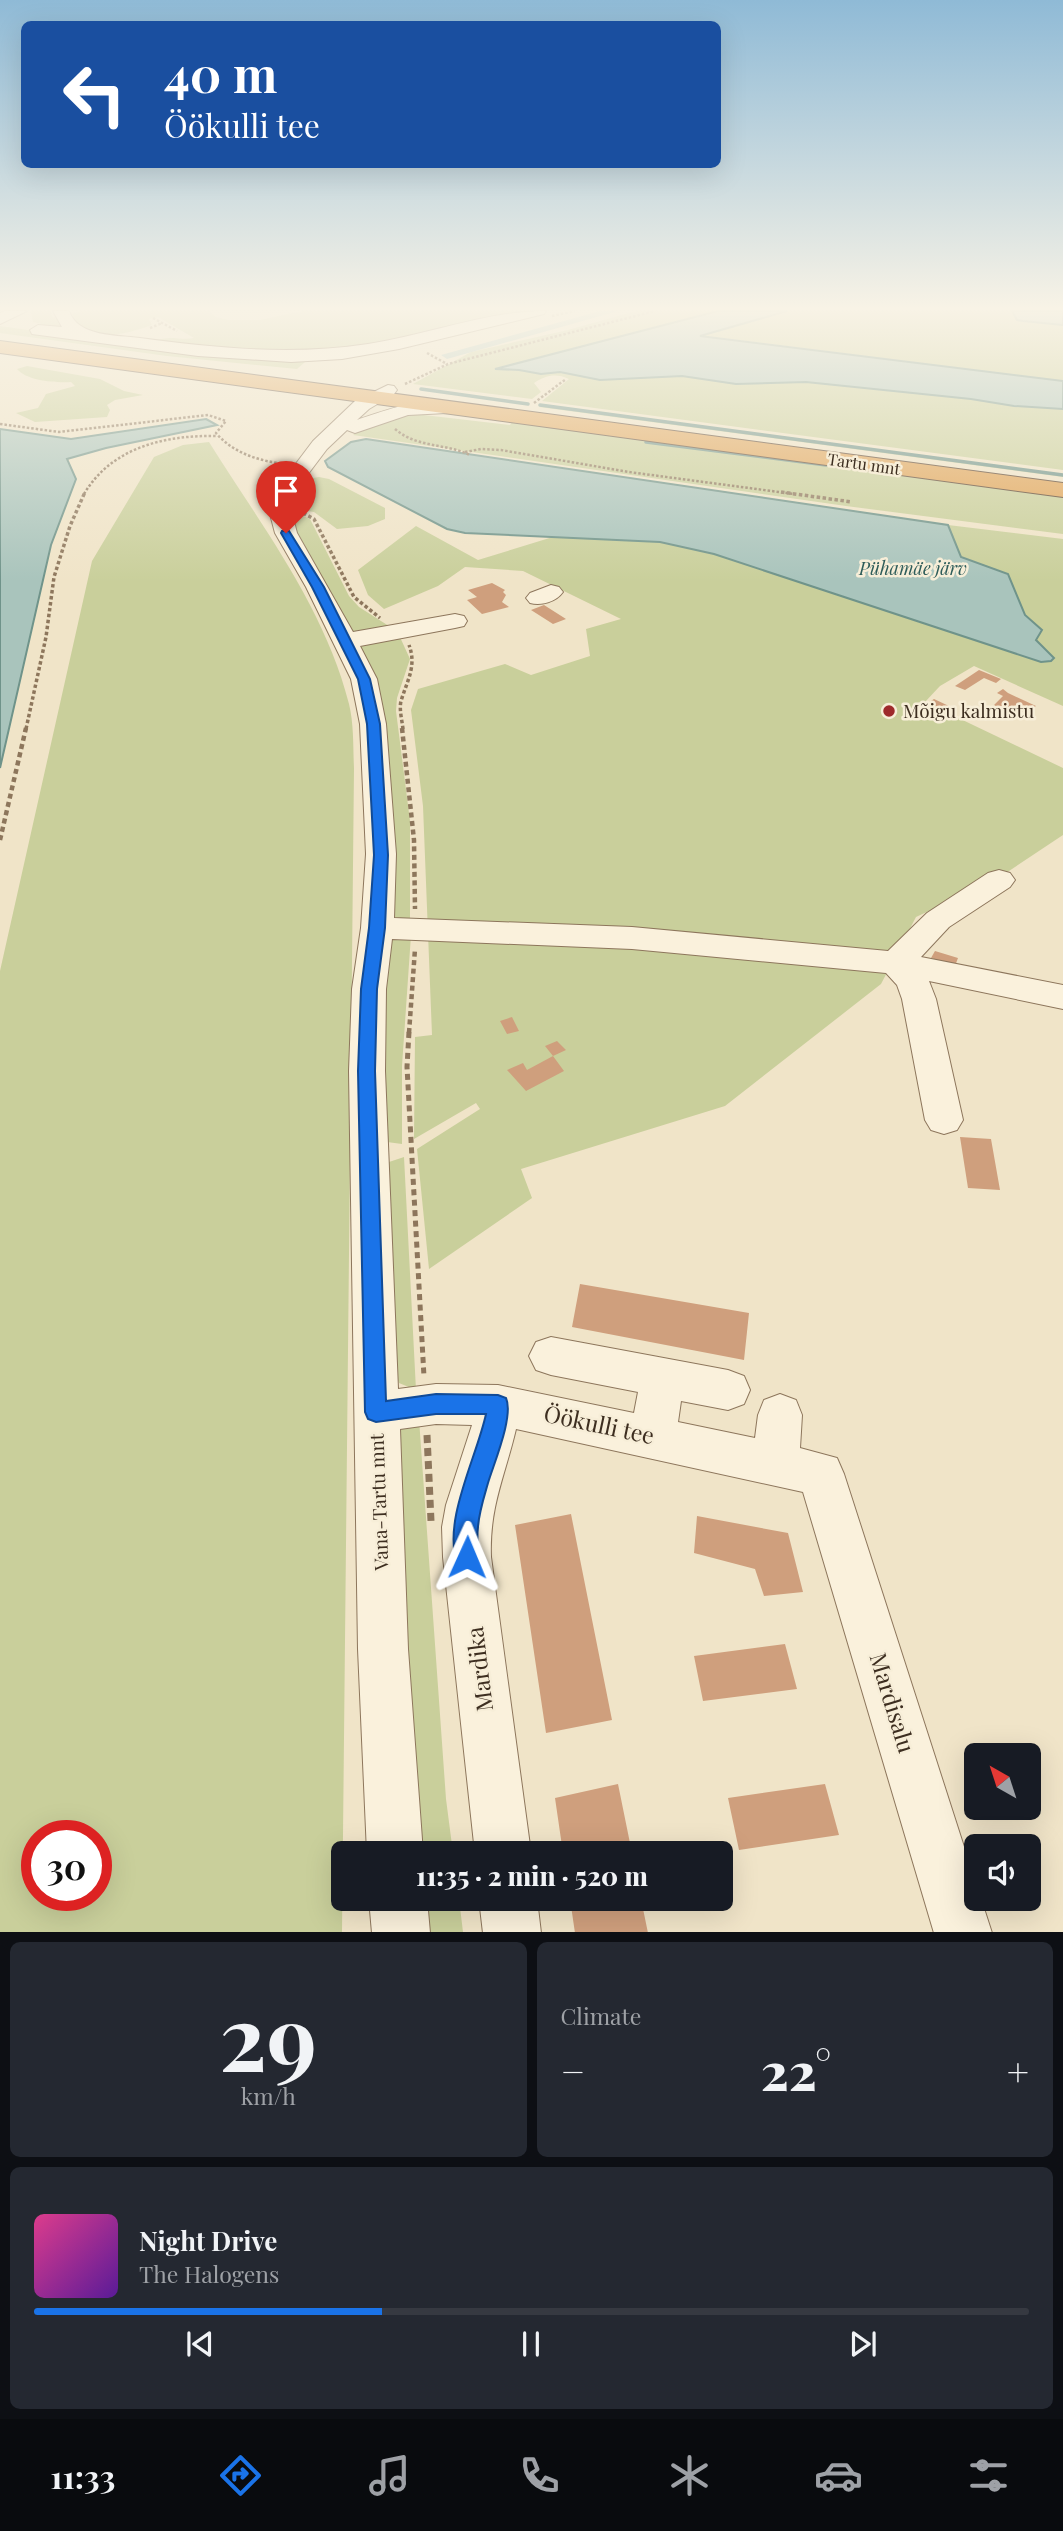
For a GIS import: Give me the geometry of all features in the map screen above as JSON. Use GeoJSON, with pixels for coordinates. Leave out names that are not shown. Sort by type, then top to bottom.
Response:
{"type":"FeatureCollection","features":[{"type":"Feature","properties":{"kind":"highway","name":"Tartu mnt"},"geometry":{"type":"LineString","coordinates":[[415,401],[1063,490]]}},
{"type":"Feature","properties":{"kind":"highway","name":"Tartu mnt"},"geometry":{"type":"LineString","coordinates":[[446,401],[528,409],[1063,480]]}},
{"type":"Feature","properties":{"kind":"street"},"geometry":{"type":"LineString","coordinates":[[333,401],[343,411],[347,426],[392,413],[447,407]]}},
{"type":"Feature","properties":{"kind":"street","name":"Vana-Tartu mnt"},"geometry":{"type":"LineString","coordinates":[[375,401],[304,467],[282,498],[282,524],[364,679],[373,724],[381,855],[377,928],[369,989],[367,1071],[383,1649],[393,1841]]}},
{"type":"Feature","properties":{"kind":"street"},"geometry":{"type":"LineString","coordinates":[[346,641],[455,621]]}},
{"type":"Feature","properties":{"kind":"street"},"geometry":{"type":"LineString","coordinates":[[896,963],[938,920],[999,880]]}},
{"type":"Feature","properties":{"kind":"street"},"geometry":{"type":"LineString","coordinates":[[377,928],[632,938],[896,963],[1063,997]]}},
{"type":"Feature","properties":{"kind":"street"},"geometry":{"type":"LineString","coordinates":[[896,963],[912,980],[919,999],[944,1120]]}},
{"type":"Feature","properties":{"kind":"street"},"geometry":{"type":"LineString","coordinates":[[551,1356],[729,1390]]}},
{"type":"Feature","properties":{"kind":"street"},"geometry":{"type":"LineString","coordinates":[[653,1436],[663,1377]]}},
{"type":"Feature","properties":{"kind":"street","name":"Öökulli tee"},"geometry":{"type":"LineString","coordinates":[[376,1412],[447,1404],[498,1405],[798,1469]]}},
{"type":"Feature","properties":{"kind":"street","name":"Mardika"},"geometry":{"type":"LineString","coordinates":[[498,1405],[466,1527],[467,1557],[502,1841]]}},
{"type":"Feature","properties":{"kind":"street"},"geometry":{"type":"LineString","coordinates":[[780,1415],[798,1469]]}},
{"type":"Feature","properties":{"kind":"street","name":"Mardisalu"},"geometry":{"type":"LineString","coordinates":[[798,1469],[963,1932]]}},
{"type":"Feature","properties":{"kind":"street"},"geometry":{"type":"LineString","coordinates":[[399,1911],[401,1932]]}},
{"type":"Feature","properties":{"kind":"street"},"geometry":{"type":"LineString","coordinates":[[510,1911],[513,1932]]}},
{"type":"Feature","properties":{"kind":"path"},"geometry":{"type":"LineString","coordinates":[[528,409],[538,401]]}},
{"type":"Feature","properties":{"kind":"path"},"geometry":{"type":"LineString","coordinates":[[0,424],[60,432],[208,415],[226,421],[216,433],[217,436]]}},
{"type":"Feature","properties":{"kind":"path"},"geometry":{"type":"LineString","coordinates":[[391,425],[411,443],[470,454]]}},
{"type":"Feature","properties":{"kind":"path"},"geometry":{"type":"LineString","coordinates":[[0,840],[46,641],[50,592],[82,501],[101,470],[119,456],[201,435],[217,436],[246,454],[272,463]]}},
{"type":"Feature","properties":{"kind":"path"},"geometry":{"type":"LineString","coordinates":[[465,452],[481,449],[501,450],[629,472],[852,502]]}},
{"type":"Feature","properties":{"kind":"green space"},"geometry":{"type":"Polygon","coordinates":[[[42,401],[113,401],[107,405],[110,410],[107,417],[35,422],[16,413],[38,408],[42,401]]]}},
{"type":"Feature","properties":{"kind":"green space"},"geometry":{"type":"Polygon","coordinates":[[[543,401],[984,401],[1063,409],[1063,470],[543,401]]]}},
{"type":"Feature","properties":{"kind":"green space"},"geometry":{"type":"Polygon","coordinates":[[[541,404],[1063,474],[1063,477],[539,407],[541,404]]]}},
{"type":"Feature","properties":{"kind":"green space"},"geometry":{"type":"Polygon","coordinates":[[[415,414],[510,425],[512,422],[1063,494],[1063,534],[846,506],[353,435],[363,428],[415,414]]]}},
{"type":"Feature","properties":{"kind":"green space"},"geometry":{"type":"Polygon","coordinates":[[[209,442],[290,568],[308,601],[338,669],[352,720],[354,768],[343,1841],[331,1841],[331,1911],[342,1911],[342,1932],[0,1932],[0,971],[92,561],[154,457],[183,445],[209,442]]]}},
{"type":"Feature","properties":{"kind":"green space"},"geometry":{"type":"Polygon","coordinates":[[[313,478],[329,479],[385,508],[385,519],[368,526],[337,529],[314,512],[300,510],[313,478]]]}},
{"type":"Feature","properties":{"kind":"green space"},"geometry":{"type":"Polygon","coordinates":[[[290,515],[301,515],[310,519],[349,596],[359,607],[392,628],[353,634],[295,534],[290,515]]]}},
{"type":"Feature","properties":{"kind":"green space"},"geometry":{"type":"Polygon","coordinates":[[[948,525],[1063,539],[1063,706],[974,666],[940,686],[925,702],[1063,768],[1063,835],[997,879],[916,917],[881,984],[725,1106],[521,1169],[532,1198],[429,1269],[417,1149],[480,1109],[476,1103],[414,1139],[415,1037],[432,1035],[423,806],[411,710],[418,689],[505,664],[531,675],[590,656],[586,629],[621,619],[523,571],[465,567],[438,586],[384,609],[368,595],[358,570],[416,526],[478,560],[556,536],[660,542],[714,554],[1041,662],[1054,658],[1036,640],[1042,630],[1025,615],[1008,574],[961,557],[948,525]]]}},
{"type":"Feature","properties":{"kind":"green space"},"geometry":{"type":"Polygon","coordinates":[[[399,635],[410,659],[397,698],[396,711],[410,821],[410,925],[395,920],[391,913],[360,645],[399,635]]]}},
{"type":"Feature","properties":{"kind":"green space"},"geometry":{"type":"Polygon","coordinates":[[[411,935],[402,1066],[402,1144],[387,1142],[382,993],[391,938],[411,935]]]}},
{"type":"Feature","properties":{"kind":"green space"},"geometry":{"type":"Polygon","coordinates":[[[404,1157],[416,1390],[399,1383],[392,1366],[383,1169],[389,1162],[404,1157]]]}},
{"type":"Feature","properties":{"kind":"green space"},"geometry":{"type":"Polygon","coordinates":[[[419,1419],[446,1799],[451,1841],[417,1841],[408,1747],[397,1434],[406,1424],[419,1419]]]}},
{"type":"Feature","properties":{"kind":"green space"},"geometry":{"type":"Polygon","coordinates":[[[423,1911],[460,1911],[463,1932],[425,1932],[423,1911]]]}},
{"type":"Feature","properties":{"kind":"water"},"geometry":{"type":"Polygon","coordinates":[[[984,401],[1063,401],[1063,409],[984,401]]]}},
{"type":"Feature","properties":{"kind":"water"},"geometry":{"type":"Polygon","coordinates":[[[206,419],[217,425],[106,448],[67,459],[76,479],[51,545],[0,768],[0,429],[71,439],[206,419]]]}},
{"type":"Feature","properties":{"kind":"water","name":"Pühamäe järv"},"geometry":{"type":"Polygon","coordinates":[[[366,439],[948,525],[961,557],[1008,574],[1025,615],[1042,630],[1036,640],[1054,658],[1041,662],[714,554],[660,542],[465,533],[447,529],[328,467],[325,461],[351,442],[366,439]]]}},
{"type":"Feature","properties":{"kind":"building"},"geometry":{"type":"Polygon","coordinates":[[[492,583],[505,590],[503,592],[506,595],[502,602],[509,607],[482,614],[467,600],[477,597],[468,590],[492,583]]]}},
{"type":"Feature","properties":{"kind":"building"},"geometry":{"type":"Polygon","coordinates":[[[544,605],[566,619],[553,624],[531,610],[544,605]]]}},
{"type":"Feature","properties":{"kind":"building"},"geometry":{"type":"Polygon","coordinates":[[[979,670],[1001,679],[996,683],[984,678],[965,690],[955,686],[979,670]]]}},
{"type":"Feature","properties":{"kind":"building"},"geometry":{"type":"Polygon","coordinates":[[[1003,689],[1036,706],[1025,713],[1013,707],[1006,711],[994,705],[1003,696],[997,693],[1003,689]]]}},
{"type":"Feature","properties":{"kind":"building"},"geometry":{"type":"Polygon","coordinates":[[[934,699],[951,707],[945,710],[928,703],[934,699]]]}},
{"type":"Feature","properties":{"kind":"building"},"geometry":{"type":"Polygon","coordinates":[[[935,951],[958,958],[955,966],[931,958],[935,951]]]}},
{"type":"Feature","properties":{"kind":"building"},"geometry":{"type":"Polygon","coordinates":[[[512,1017],[519,1031],[507,1034],[500,1021],[512,1017]]]}},
{"type":"Feature","properties":{"kind":"building"},"geometry":{"type":"Polygon","coordinates":[[[557,1041],[566,1050],[553,1056],[545,1046],[557,1041]]]}},
{"type":"Feature","properties":{"kind":"building"},"geometry":{"type":"Polygon","coordinates":[[[553,1056],[564,1071],[526,1091],[507,1070],[523,1063],[527,1070],[553,1056]]]}},
{"type":"Feature","properties":{"kind":"building"},"geometry":{"type":"Polygon","coordinates":[[[960,1137],[991,1139],[1000,1190],[968,1188],[960,1137]]]}},
{"type":"Feature","properties":{"kind":"building"},"geometry":{"type":"Polygon","coordinates":[[[580,1284],[749,1313],[744,1360],[572,1327],[580,1284]]]}},
{"type":"Feature","properties":{"kind":"building"},"geometry":{"type":"Polygon","coordinates":[[[571,1514],[612,1720],[546,1733],[515,1525],[571,1514]]]}},
{"type":"Feature","properties":{"kind":"building"},"geometry":{"type":"Polygon","coordinates":[[[697,1516],[788,1533],[803,1592],[764,1596],[755,1569],[694,1553],[697,1516]]]}},
{"type":"Feature","properties":{"kind":"building"},"geometry":{"type":"Polygon","coordinates":[[[785,1644],[797,1689],[703,1701],[694,1656],[785,1644]]]}},
{"type":"Feature","properties":{"kind":"building"},"geometry":{"type":"Polygon","coordinates":[[[618,1784],[630,1841],[561,1841],[555,1798],[618,1784]]]}},
{"type":"Feature","properties":{"kind":"building"},"geometry":{"type":"Polygon","coordinates":[[[825,1784],[839,1835],[739,1850],[728,1798],[825,1784]]]}},
{"type":"Feature","properties":{"kind":"building"},"geometry":{"type":"Polygon","coordinates":[[[572,1911],[643,1911],[648,1932],[575,1932],[572,1911]]]}},
{"type":"Feature","properties":{"kind":"waterway"},"geometry":{"type":"LineString","coordinates":[[508,401],[528,404]]}},
{"type":"Feature","properties":{"kind":"waterway"},"geometry":{"type":"LineString","coordinates":[[540,405],[1063,475]]}},
{"type":"Feature","properties":{"kind":"waterway"},"geometry":{"type":"LineString","coordinates":[[646,442],[826,465]]}},
{"type":"Feature","properties":{"kind":"place","name":"Mõigu kalmistu"},"geometry":{"type":"Point","coordinates":[889,711]}},
{"type":"Feature","properties":{"kind":"route"},"geometry":{"type":"LineString","coordinates":[[286,533],[318,587],[364,679],[373,724],[381,855],[377,928],[369,989],[367,1071],[376,1412],[436,1404],[498,1405],[493,1432],[470,1505],[466,1527],[467,1557]]}}]}
